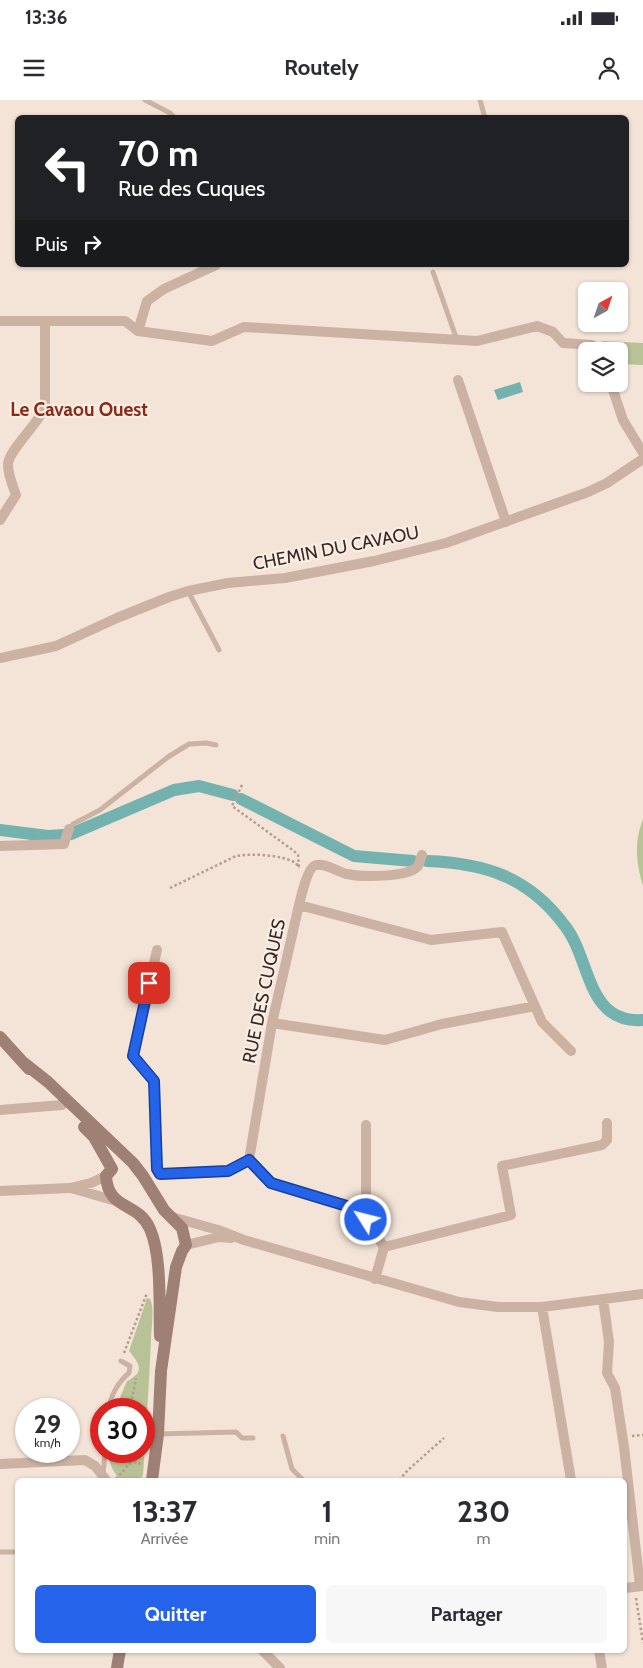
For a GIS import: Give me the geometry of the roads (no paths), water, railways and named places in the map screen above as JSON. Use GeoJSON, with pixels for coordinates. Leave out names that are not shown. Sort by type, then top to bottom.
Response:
{"type":"FeatureCollection","features":[{"type":"Feature","properties":{"kind":"street"},"geometry":{"type":"LineString","coordinates":[[138,332],[147,301],[164,289],[212,267]]}},
{"type":"Feature","properties":{"kind":"street"},"geometry":{"type":"LineString","coordinates":[[0,321],[125,322],[138,332],[212,341],[244,327],[477,342],[537,326],[553,332],[563,343],[578,344]]}},
{"type":"Feature","properties":{"kind":"street"},"geometry":{"type":"LineString","coordinates":[[0,520],[16,495],[8,464],[10,456],[42,416],[45,407],[45,321]]}},
{"type":"Feature","properties":{"kind":"street"},"geometry":{"type":"LineString","coordinates":[[458,380],[506,522]]}},
{"type":"Feature","properties":{"kind":"street"},"geometry":{"type":"LineString","coordinates":[[614,392],[623,420],[643,453]]}},
{"type":"Feature","properties":{"kind":"street","name":"CHEMIN DU CAVAOU"},"geometry":{"type":"LineString","coordinates":[[0,658],[56,646],[117,618],[188,591],[228,583],[285,578],[374,561],[446,543],[588,492],[607,483],[643,459]]}},
{"type":"Feature","properties":{"kind":"street"},"geometry":{"type":"LineString","coordinates":[[0,846],[64,844],[68,834]]}},
{"type":"Feature","properties":{"kind":"street"},"geometry":{"type":"LineString","coordinates":[[299,905],[310,871],[314,866],[321,864],[348,874],[388,876],[411,870],[418,866],[422,855]]}},
{"type":"Feature","properties":{"kind":"street","name":"RUE DES CUQUES"},"geometry":{"type":"LineString","coordinates":[[249,1160],[272,1024],[299,905],[431,940],[502,932],[542,1022],[571,1051]]}},
{"type":"Feature","properties":{"kind":"street"},"geometry":{"type":"LineString","coordinates":[[157,950],[133,1056],[154,1081],[157,1169],[160,1174],[228,1171],[249,1160],[271,1183],[360,1210],[384,1247],[375,1279]]}},
{"type":"Feature","properties":{"kind":"street"},"geometry":{"type":"LineString","coordinates":[[272,1024],[385,1040],[442,1024],[535,1006]]}},
{"type":"Feature","properties":{"kind":"street"},"geometry":{"type":"LineString","coordinates":[[0,1037],[94,1137],[109,1173],[109,1193],[116,1201]]}},
{"type":"Feature","properties":{"kind":"street"},"geometry":{"type":"LineString","coordinates":[[24,1063],[48,1082],[133,1163],[158,1202],[182,1228],[184,1248],[176,1267],[161,1371]]}},
{"type":"Feature","properties":{"kind":"street"},"geometry":{"type":"LineString","coordinates":[[0,1110],[62,1105]]}},
{"type":"Feature","properties":{"kind":"street"},"geometry":{"type":"LineString","coordinates":[[384,1247],[511,1215],[502,1166],[602,1145],[607,1140],[608,1123]]}},
{"type":"Feature","properties":{"kind":"street"},"geometry":{"type":"LineString","coordinates":[[366,1125],[366,1220]]}},
{"type":"Feature","properties":{"kind":"street"},"geometry":{"type":"LineString","coordinates":[[0,1191],[70,1188],[91,1184],[120,1165],[133,1163]]}},
{"type":"Feature","properties":{"kind":"street"},"geometry":{"type":"LineString","coordinates":[[70,1188],[116,1201],[137,1212],[149,1226],[157,1245],[161,1371],[158,1434],[153,1475]]}},
{"type":"Feature","properties":{"kind":"street"},"geometry":{"type":"LineString","coordinates":[[172,1217],[375,1279],[459,1302],[498,1307],[542,1307],[643,1294]]}},
{"type":"Feature","properties":{"kind":"street"},"geometry":{"type":"LineString","coordinates":[[157,1245],[166,1251],[184,1248],[219,1237],[244,1240]]}},
{"type":"Feature","properties":{"kind":"street"},"geometry":{"type":"LineString","coordinates":[[603,1299],[609,1342],[607,1373],[615,1388],[624,1442],[627,1478]]}},
{"type":"Feature","properties":{"kind":"street"},"geometry":{"type":"LineString","coordinates":[[542,1307],[571,1478]]}},
{"type":"Feature","properties":{"kind":"street"},"geometry":{"type":"LineString","coordinates":[[0,1464],[85,1460],[95,1466],[106,1478]]}},
{"type":"Feature","properties":{"kind":"street"},"geometry":{"type":"LineString","coordinates":[[627,1478],[636,1587]]}},
{"type":"Feature","properties":{"kind":"street"},"geometry":{"type":"LineString","coordinates":[[117,1668],[120,1653]]}},
{"type":"Feature","properties":{"kind":"street"},"geometry":{"type":"LineString","coordinates":[[600,1653],[602,1668]]}},
{"type":"Feature","properties":{"kind":"lane"},"geometry":{"type":"LineString","coordinates":[[146,100],[172,115]]}},
{"type":"Feature","properties":{"kind":"lane"},"geometry":{"type":"LineString","coordinates":[[480,100],[484,115]]}},
{"type":"Feature","properties":{"kind":"lane"},"geometry":{"type":"LineString","coordinates":[[434,272],[458,340]]}},
{"type":"Feature","properties":{"kind":"lane"},"geometry":{"type":"LineString","coordinates":[[188,591],[218,650]]}},
{"type":"Feature","properties":{"kind":"lane"},"geometry":{"type":"LineString","coordinates":[[68,834],[73,824],[100,810],[168,757],[189,744],[206,743],[216,745]]}},
{"type":"Feature","properties":{"kind":"lane"},"geometry":{"type":"LineString","coordinates":[[111,1398],[122,1378],[129,1373],[130,1366],[121,1362]]}},
{"type":"Feature","properties":{"kind":"lane"},"geometry":{"type":"LineString","coordinates":[[158,1434],[236,1432],[242,1438],[253,1438]]}},
{"type":"Feature","properties":{"kind":"lane"},"geometry":{"type":"LineString","coordinates":[[283,1436],[292,1470],[301,1478]]}},
{"type":"Feature","properties":{"kind":"lane"},"geometry":{"type":"LineString","coordinates":[[105,1463],[106,1478]]}},
{"type":"Feature","properties":{"kind":"lane"},"geometry":{"type":"LineString","coordinates":[[0,1552],[15,1552]]}},
{"type":"Feature","properties":{"kind":"water"},"geometry":{"type":"Polygon","coordinates":[[[520,382],[523,392],[498,400],[494,390],[520,382]]]}},
{"type":"Feature","properties":{"kind":"waterway"},"geometry":{"type":"LineString","coordinates":[[71,834],[174,790],[199,786],[233,795]]}},
{"type":"Feature","properties":{"kind":"waterway"},"geometry":{"type":"LineString","coordinates":[[241,799],[354,856],[413,861]]}},
{"type":"Feature","properties":{"kind":"waterway"},"geometry":{"type":"LineString","coordinates":[[0,830],[48,836],[64,835]]}},
{"type":"Feature","properties":{"kind":"waterway"},"geometry":{"type":"LineString","coordinates":[[427,861],[448,862],[487,870],[521,884],[536,895],[565,926],[600,1001],[610,1012],[624,1018],[643,1020]]}},
{"type":"Feature","properties":{"kind":"district","name":"Le Cavaou Ouest"},"geometry":{"type":"Point","coordinates":[79,409]}}]}
